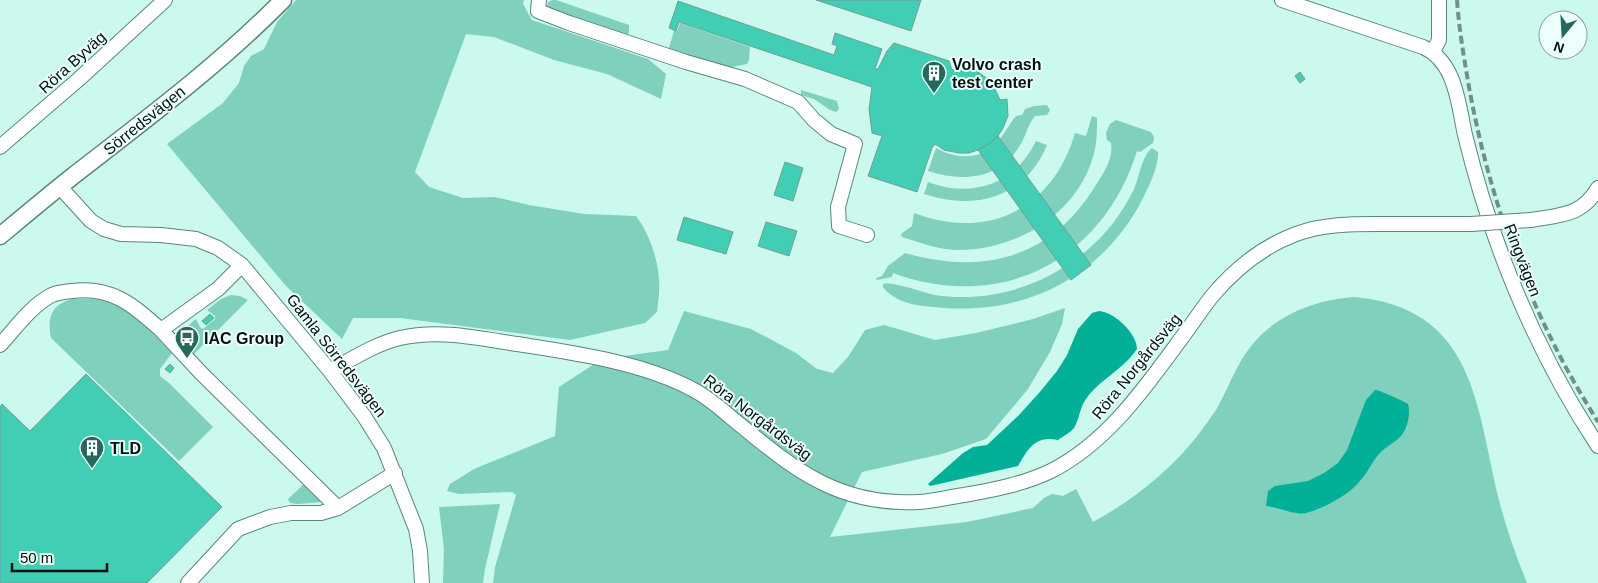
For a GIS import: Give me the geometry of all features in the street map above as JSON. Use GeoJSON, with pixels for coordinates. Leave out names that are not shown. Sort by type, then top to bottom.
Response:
{"type":"FeatureCollection","features":[{"type":"Feature","properties":{"kind":"street","name":"Röra Byväg"},"geometry":{"type":"LineString","coordinates":[[0,147],[79,79],[165,0]]}},
{"type":"Feature","properties":{"kind":"street","name":"Sörredsvägen"},"geometry":{"type":"LineString","coordinates":[[0,236],[204,71],[283,0]]}},
{"type":"Feature","properties":{"kind":"street"},"geometry":{"type":"LineString","coordinates":[[539,0],[538,11],[686,62],[745,79],[798,102],[814,120],[831,134],[855,144],[838,207],[838,226],[867,235]]}},
{"type":"Feature","properties":{"kind":"street"},"geometry":{"type":"LineString","coordinates":[[1282,0],[1412,43],[1433,52],[1439,40],[1439,0]]}},
{"type":"Feature","properties":{"kind":"street","name":"Ringvägen"},"geometry":{"type":"LineString","coordinates":[[1433,52],[1450,73],[1473,167],[1489,222],[1507,272],[1550,363],[1598,446]]}},
{"type":"Feature","properties":{"kind":"street","name":"Gamla Sörredsvägen"},"geometry":{"type":"LineString","coordinates":[[60,187],[90,221],[104,230],[121,234],[161,235],[196,239],[218,248],[242,265],[330,371],[364,416],[384,448],[416,529],[420,551],[422,583]]}},
{"type":"Feature","properties":{"kind":"street","name":"Röra Norgårdsväg"},"geometry":{"type":"LineString","coordinates":[[330,371],[367,351],[401,338],[448,333],[544,348],[627,364],[660,374],[694,389],[716,404],[794,468],[820,483],[860,498],[920,502],[1018,484],[1051,471],[1080,453],[1123,414],[1211,297],[1223,284],[1250,260],[1280,241],[1300,232],[1346,225],[1471,224],[1531,220],[1576,211],[1592,198],[1598,188]]}},
{"type":"Feature","properties":{"kind":"street"},"geometry":{"type":"LineString","coordinates":[[161,330],[218,289],[242,265]]}},
{"type":"Feature","properties":{"kind":"street"},"geometry":{"type":"LineString","coordinates":[[0,345],[32,310],[50,296],[61,292],[87,289],[111,293],[135,307],[161,330],[201,373],[338,508]]}},
{"type":"Feature","properties":{"kind":"street"},"geometry":{"type":"LineString","coordinates":[[188,583],[238,529],[270,517],[291,513],[321,512],[338,508],[395,473]]}},
{"type":"Feature","properties":{"kind":"shaded area"},"geometry":{"type":"Polygon","coordinates":[[[296,0],[524,0],[523,4],[532,20],[648,59],[666,74],[661,99],[607,74],[554,60],[494,37],[466,34],[415,172],[429,187],[463,198],[495,197],[584,214],[636,216],[649,238],[657,264],[659,296],[657,312],[645,323],[570,340],[400,318],[353,318],[342,339],[286,286],[167,144],[223,103],[239,83],[244,66],[251,56],[264,49],[277,22],[296,0]]]}},
{"type":"Feature","properties":{"kind":"shaded area"},"geometry":{"type":"Polygon","coordinates":[[[556,0],[629,25],[629,33],[625,36],[550,9],[547,5],[548,3],[556,0]]]}},
{"type":"Feature","properties":{"kind":"shaded area"},"geometry":{"type":"Polygon","coordinates":[[[680,23],[750,47],[747,64],[722,69],[668,51],[674,31],[677,31],[680,23]]]}},
{"type":"Feature","properties":{"kind":"shaded area"},"geometry":{"type":"Polygon","coordinates":[[[801,90],[837,101],[839,109],[836,112],[830,110],[814,99],[801,95],[801,90]]]}},
{"type":"Feature","properties":{"kind":"shaded area"},"geometry":{"type":"Polygon","coordinates":[[[1047,105],[1050,110],[1047,115],[1035,116],[1019,147],[1001,166],[978,176],[966,177],[954,177],[928,171],[936,148],[960,156],[976,155],[997,142],[1016,116],[1022,115],[1025,109],[1047,105]]]}},
{"type":"Feature","properties":{"kind":"shaded area"},"geometry":{"type":"Polygon","coordinates":[[[1092,116],[1097,118],[1096,145],[1083,180],[1071,198],[1056,214],[1038,227],[998,245],[976,249],[947,249],[902,237],[901,234],[912,226],[914,213],[941,221],[967,223],[992,220],[1014,212],[1034,199],[1051,182],[1065,159],[1075,133],[1086,136],[1092,116]]]}},
{"type":"Feature","properties":{"kind":"shaded area"},"geometry":{"type":"Polygon","coordinates":[[[1116,120],[1151,132],[1154,137],[1153,143],[1140,152],[1137,151],[1121,189],[1100,222],[1074,248],[1043,268],[1009,281],[972,286],[933,284],[893,273],[892,277],[877,280],[876,278],[882,276],[888,266],[905,253],[961,262],[987,261],[1012,255],[1035,246],[1056,231],[1076,212],[1094,188],[1104,172],[1111,155],[1111,143],[1107,140],[1106,133],[1110,124],[1116,120]]]}},
{"type":"Feature","properties":{"kind":"shaded area"},"geometry":{"type":"Polygon","coordinates":[[[1036,141],[1047,145],[1037,163],[1026,177],[1012,188],[996,196],[980,200],[962,201],[924,194],[928,182],[961,189],[991,184],[1017,168],[1036,141]]]}},
{"type":"Feature","properties":{"kind":"shaded area"},"geometry":{"type":"Polygon","coordinates":[[[1152,148],[1158,152],[1155,171],[1141,202],[1124,229],[1103,253],[1080,272],[1054,288],[1027,299],[997,306],[966,309],[913,304],[899,300],[883,287],[883,284],[888,283],[935,295],[979,296],[1000,293],[1042,279],[1061,269],[1079,256],[1107,230],[1130,196],[1145,156],[1152,148]]]}},
{"type":"Feature","properties":{"kind":"shaded area"},"geometry":{"type":"Polygon","coordinates":[[[231,295],[240,296],[248,300],[193,355],[181,341],[182,333],[196,319],[203,329],[215,319],[215,316],[207,310],[221,299],[231,295]]]}},
{"type":"Feature","properties":{"kind":"shaded area"},"geometry":{"type":"Polygon","coordinates":[[[1354,297],[1394,305],[1424,320],[1447,341],[1463,367],[1475,397],[1484,430],[1505,521],[1527,583],[493,583],[495,567],[516,495],[512,492],[459,494],[447,491],[450,484],[474,469],[555,436],[559,387],[602,359],[668,350],[684,311],[751,329],[796,353],[817,369],[833,373],[848,357],[865,330],[884,325],[935,340],[976,333],[1033,319],[1065,308],[1062,324],[1050,352],[1028,389],[986,439],[942,454],[862,472],[830,537],[967,522],[1033,508],[1044,498],[1052,494],[1063,496],[1076,489],[1093,522],[1150,484],[1187,448],[1216,410],[1244,356],[1265,331],[1292,313],[1307,307],[1322,302],[1354,297]]]}},
{"type":"Feature","properties":{"kind":"shaded area"},"geometry":{"type":"Polygon","coordinates":[[[73,299],[100,300],[124,309],[141,322],[172,353],[160,369],[160,376],[213,427],[179,461],[51,338],[50,318],[52,313],[60,304],[73,299]]]}},
{"type":"Feature","properties":{"kind":"shaded area"},"geometry":{"type":"Polygon","coordinates":[[[1099,311],[1111,315],[1124,324],[1133,336],[1137,349],[1125,363],[1086,399],[1076,425],[1072,430],[1058,440],[1043,440],[1033,445],[1018,466],[930,486],[928,484],[963,453],[973,447],[987,445],[1019,415],[1057,371],[1067,355],[1078,329],[1092,313],[1099,311]]]}},
{"type":"Feature","properties":{"kind":"shaded area"},"geometry":{"type":"Polygon","coordinates":[[[1375,390],[1408,404],[1408,422],[1398,439],[1379,454],[1355,487],[1335,501],[1302,514],[1266,506],[1268,491],[1275,486],[1308,481],[1338,463],[1347,450],[1366,400],[1375,390]]]}},
{"type":"Feature","properties":{"kind":"shaded area"},"geometry":{"type":"Polygon","coordinates":[[[304,484],[322,502],[290,503],[288,499],[304,484]]]}},
{"type":"Feature","properties":{"kind":"shaded area"},"geometry":{"type":"Polygon","coordinates":[[[500,504],[483,583],[443,583],[444,549],[439,507],[500,504]]]}},
{"type":"Feature","properties":{"kind":"building"},"geometry":{"type":"Polygon","coordinates":[[[816,0],[921,0],[911,31],[816,0]]]}},
{"type":"Feature","properties":{"kind":"building","name":"Volvo crash test center"},"geometry":{"type":"Polygon","coordinates":[[[678,1],[834,55],[837,46],[832,44],[835,33],[882,49],[875,69],[878,69],[887,51],[894,43],[949,61],[952,70],[959,68],[975,70],[992,82],[1000,100],[1007,99],[1008,116],[998,136],[978,150],[969,153],[959,153],[944,150],[935,144],[917,192],[868,176],[882,136],[872,133],[869,109],[872,87],[679,22],[676,31],[669,28],[678,1]]]}},
{"type":"Feature","properties":{"kind":"building"},"geometry":{"type":"Polygon","coordinates":[[[1300,72],[1305,79],[1300,83],[1295,76],[1300,72]]]}},
{"type":"Feature","properties":{"kind":"building"},"geometry":{"type":"Polygon","coordinates":[[[998,136],[1091,265],[1071,280],[978,150],[998,136]]]}},
{"type":"Feature","properties":{"kind":"building"},"geometry":{"type":"Polygon","coordinates":[[[785,162],[803,168],[793,201],[774,195],[785,162]]]}},
{"type":"Feature","properties":{"kind":"building"},"geometry":{"type":"Polygon","coordinates":[[[684,217],[733,232],[726,254],[677,240],[684,217]]]}},
{"type":"Feature","properties":{"kind":"building"},"geometry":{"type":"Polygon","coordinates":[[[766,222],[797,231],[789,256],[758,246],[766,222]]]}},
{"type":"Feature","properties":{"kind":"building"},"geometry":{"type":"Polygon","coordinates":[[[210,314],[214,318],[206,325],[202,321],[210,314]]]}},
{"type":"Feature","properties":{"kind":"building"},"geometry":{"type":"Polygon","coordinates":[[[170,364],[174,368],[170,373],[165,369],[170,364]]]}},
{"type":"Feature","properties":{"kind":"building","name":"TLD"},"geometry":{"type":"Polygon","coordinates":[[[86,374],[222,507],[147,583],[0,583],[0,407],[2,404],[30,431],[86,374]]]}},
{"type":"Feature","properties":{"kind":"railway"},"geometry":{"type":"LineString","coordinates":[[1457,0],[1476,124],[1507,234],[1535,305],[1551,339],[1598,422]]}},
{"type":"Feature","properties":{"kind":"place","name":"Volvo crash test center"},"geometry":{"type":"Point","coordinates":[934,94]}},
{"type":"Feature","properties":{"kind":"place","name":"IAC Group"},"geometry":{"type":"Point","coordinates":[187,359]}},
{"type":"Feature","properties":{"kind":"place","name":"TLD"},"geometry":{"type":"Point","coordinates":[92,469]}}]}
